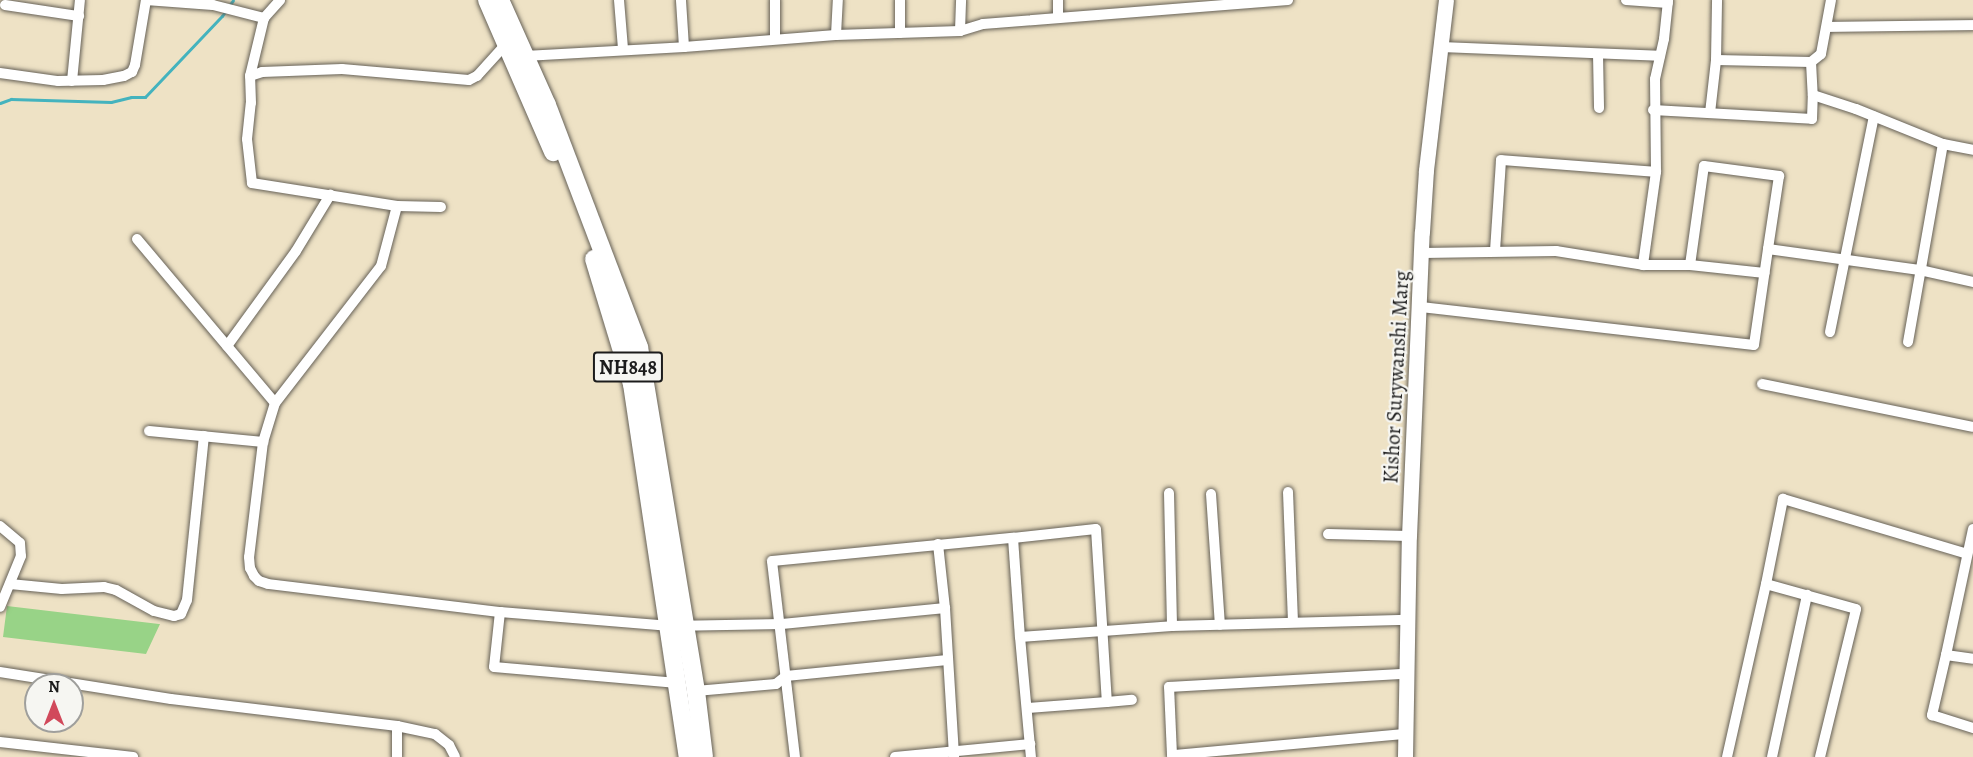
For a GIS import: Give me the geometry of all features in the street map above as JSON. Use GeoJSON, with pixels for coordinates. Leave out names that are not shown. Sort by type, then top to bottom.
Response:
{"type":"FeatureCollection","features":[{"type":"Feature","properties":{"kind":"highway","name":"NH848"},"geometry":{"type":"LineString","coordinates":[[487,0],[573,201],[627,359],[678,626],[696,692],[704,757]]}},
{"type":"Feature","properties":{"kind":"highway","name":"NH848"},"geometry":{"type":"LineString","coordinates":[[501,0],[547,105],[639,347],[678,626],[677,683],[688,757]]}},
{"type":"Feature","properties":{"kind":"street"},"geometry":{"type":"LineString","coordinates":[[72,81],[80,0]]}},
{"type":"Feature","properties":{"kind":"street"},"geometry":{"type":"LineString","coordinates":[[0,73],[72,81],[103,80],[132,72],[146,0],[227,8],[264,18]]}},
{"type":"Feature","properties":{"kind":"street"},"geometry":{"type":"LineString","coordinates":[[280,0],[264,18],[250,76],[251,103],[247,139],[252,183],[397,206],[441,207]]}},
{"type":"Feature","properties":{"kind":"street"},"geometry":{"type":"LineString","coordinates":[[619,0],[623,49]]}},
{"type":"Feature","properties":{"kind":"street"},"geometry":{"type":"LineString","coordinates":[[681,0],[684,47]]}},
{"type":"Feature","properties":{"kind":"street"},"geometry":{"type":"LineString","coordinates":[[775,0],[775,39]]}},
{"type":"Feature","properties":{"kind":"street"},"geometry":{"type":"LineString","coordinates":[[836,35],[837,0]]}},
{"type":"Feature","properties":{"kind":"street"},"geometry":{"type":"LineString","coordinates":[[900,0],[900,33]]}},
{"type":"Feature","properties":{"kind":"street"},"geometry":{"type":"LineString","coordinates":[[960,30],[961,0]]}},
{"type":"Feature","properties":{"kind":"street"},"geometry":{"type":"LineString","coordinates":[[1058,0],[1058,18]]}},
{"type":"Feature","properties":{"kind":"street"},"geometry":{"type":"LineString","coordinates":[[1134,12],[1135,0]]}},
{"type":"Feature","properties":{"kind":"street"},"geometry":{"type":"LineString","coordinates":[[525,56],[615,52],[623,49],[684,47],[836,35],[960,30],[983,24],[1134,12],[1223,2],[1288,0]]}},
{"type":"Feature","properties":{"kind":"street","name":"Kishor Surywanshi Marg"},"geometry":{"type":"LineString","coordinates":[[1405,757],[1409,536],[1426,170],[1446,0]]}},
{"type":"Feature","properties":{"kind":"street"},"geometry":{"type":"LineString","coordinates":[[1626,0],[1668,2],[1655,79],[1653,110],[1656,172],[1643,265]]}},
{"type":"Feature","properties":{"kind":"street"},"geometry":{"type":"LineString","coordinates":[[1710,113],[1716,60],[1717,0]]}},
{"type":"Feature","properties":{"kind":"street"},"geometry":{"type":"LineString","coordinates":[[1716,60],[1811,62],[1821,54],[1831,0]]}},
{"type":"Feature","properties":{"kind":"street"},"geometry":{"type":"LineString","coordinates":[[6,5],[79,16]]}},
{"type":"Feature","properties":{"kind":"street"},"geometry":{"type":"LineString","coordinates":[[1827,27],[1973,25]]}},
{"type":"Feature","properties":{"kind":"street"},"geometry":{"type":"LineString","coordinates":[[250,76],[262,72],[342,69],[469,80],[477,76],[506,44]]}},
{"type":"Feature","properties":{"kind":"street"},"geometry":{"type":"LineString","coordinates":[[1440,47],[1660,56]]}},
{"type":"Feature","properties":{"kind":"street"},"geometry":{"type":"LineString","coordinates":[[1598,54],[1599,108]]}},
{"type":"Feature","properties":{"kind":"street"},"geometry":{"type":"LineString","coordinates":[[1653,110],[1812,119],[1811,62]]}},
{"type":"Feature","properties":{"kind":"street"},"geometry":{"type":"LineString","coordinates":[[1813,96],[1874,116],[1943,144],[1973,150]]}},
{"type":"Feature","properties":{"kind":"street"},"geometry":{"type":"LineString","coordinates":[[1830,332],[1874,116]]}},
{"type":"Feature","properties":{"kind":"street"},"geometry":{"type":"LineString","coordinates":[[1908,342],[1943,144]]}},
{"type":"Feature","properties":{"kind":"street"},"geometry":{"type":"LineString","coordinates":[[1495,251],[1501,160],[1656,172]]}},
{"type":"Feature","properties":{"kind":"street"},"geometry":{"type":"LineString","coordinates":[[1420,307],[1754,345],[1779,176],[1704,166],[1690,265]]}},
{"type":"Feature","properties":{"kind":"street"},"geometry":{"type":"LineString","coordinates":[[226,346],[296,250],[330,195]]}},
{"type":"Feature","properties":{"kind":"street"},"geometry":{"type":"LineString","coordinates":[[397,206],[381,266],[275,403],[263,442],[249,556],[250,568],[259,581],[500,612],[678,626],[782,624],[945,608]]}},
{"type":"Feature","properties":{"kind":"street"},"geometry":{"type":"LineString","coordinates":[[137,239],[275,403]]}},
{"type":"Feature","properties":{"kind":"street"},"geometry":{"type":"LineString","coordinates":[[1768,249],[1920,270],[1973,282]]}},
{"type":"Feature","properties":{"kind":"street"},"geometry":{"type":"LineString","coordinates":[[1423,253],[1557,251],[1643,265],[1690,265],[1765,273]]}},
{"type":"Feature","properties":{"kind":"street"},"geometry":{"type":"LineString","coordinates":[[1762,384],[1973,428]]}},
{"type":"Feature","properties":{"kind":"street"},"geometry":{"type":"LineString","coordinates":[[149,431],[263,442]]}},
{"type":"Feature","properties":{"kind":"street"},"geometry":{"type":"LineString","coordinates":[[10,584],[62,589],[104,587],[116,590],[154,611],[174,616],[181,614],[187,600],[204,435]]}},
{"type":"Feature","properties":{"kind":"street"},"geometry":{"type":"LineString","coordinates":[[1288,492],[1293,622]]}},
{"type":"Feature","properties":{"kind":"street"},"geometry":{"type":"LineString","coordinates":[[1169,493],[1172,626]]}},
{"type":"Feature","properties":{"kind":"street"},"geometry":{"type":"LineString","coordinates":[[1211,494],[1220,625]]}},
{"type":"Feature","properties":{"kind":"street"},"geometry":{"type":"LineString","coordinates":[[1727,757],[1783,499],[1967,554]]}},
{"type":"Feature","properties":{"kind":"street"},"geometry":{"type":"LineString","coordinates":[[0,526],[20,543],[21,556],[0,607]]}},
{"type":"Feature","properties":{"kind":"street"},"geometry":{"type":"LineString","coordinates":[[795,757],[782,624],[772,561],[1096,529],[1107,702]]}},
{"type":"Feature","properties":{"kind":"street"},"geometry":{"type":"LineString","coordinates":[[1973,530],[1932,715],[1973,728]]}},
{"type":"Feature","properties":{"kind":"street"},"geometry":{"type":"LineString","coordinates":[[1328,534],[1409,536]]}},
{"type":"Feature","properties":{"kind":"street"},"geometry":{"type":"LineString","coordinates":[[1013,538],[1031,757]]}},
{"type":"Feature","properties":{"kind":"street"},"geometry":{"type":"LineString","coordinates":[[938,544],[945,608],[953,754]]}},
{"type":"Feature","properties":{"kind":"street"},"geometry":{"type":"LineString","coordinates":[[1766,584],[1856,609],[1820,757]]}},
{"type":"Feature","properties":{"kind":"street"},"geometry":{"type":"LineString","coordinates":[[1772,757],[1807,595]]}},
{"type":"Feature","properties":{"kind":"street"},"geometry":{"type":"LineString","coordinates":[[500,612],[494,667],[677,683]]}},
{"type":"Feature","properties":{"kind":"street"},"geometry":{"type":"LineString","coordinates":[[1020,637],[1172,626],[1408,620]]}},
{"type":"Feature","properties":{"kind":"street"},"geometry":{"type":"LineString","coordinates":[[1946,655],[1973,659]]}},
{"type":"Feature","properties":{"kind":"street"},"geometry":{"type":"LineString","coordinates":[[696,692],[776,684],[786,676],[947,660]]}},
{"type":"Feature","properties":{"kind":"street"},"geometry":{"type":"LineString","coordinates":[[0,672],[171,699],[397,726],[435,734],[449,745],[455,757]]}},
{"type":"Feature","properties":{"kind":"street"},"geometry":{"type":"LineString","coordinates":[[1404,734],[1172,756],[1169,687],[1405,674]]}},
{"type":"Feature","properties":{"kind":"street"},"geometry":{"type":"LineString","coordinates":[[1028,708],[1132,700]]}},
{"type":"Feature","properties":{"kind":"street"},"geometry":{"type":"LineString","coordinates":[[397,726],[397,757]]}},
{"type":"Feature","properties":{"kind":"street"},"geometry":{"type":"LineString","coordinates":[[0,742],[133,757]]}},
{"type":"Feature","properties":{"kind":"street"},"geometry":{"type":"LineString","coordinates":[[895,757],[953,754],[1030,744]]}},
{"type":"Feature","properties":{"kind":"green space"},"geometry":{"type":"Polygon","coordinates":[[[7,606],[160,624],[146,654],[3,637],[7,606]]]}},
{"type":"Feature","properties":{"kind":"waterway"},"geometry":{"type":"LineString","coordinates":[[0,103],[11,99],[111,102],[131,97],[145,97],[222,16],[233,0]]}}]}
